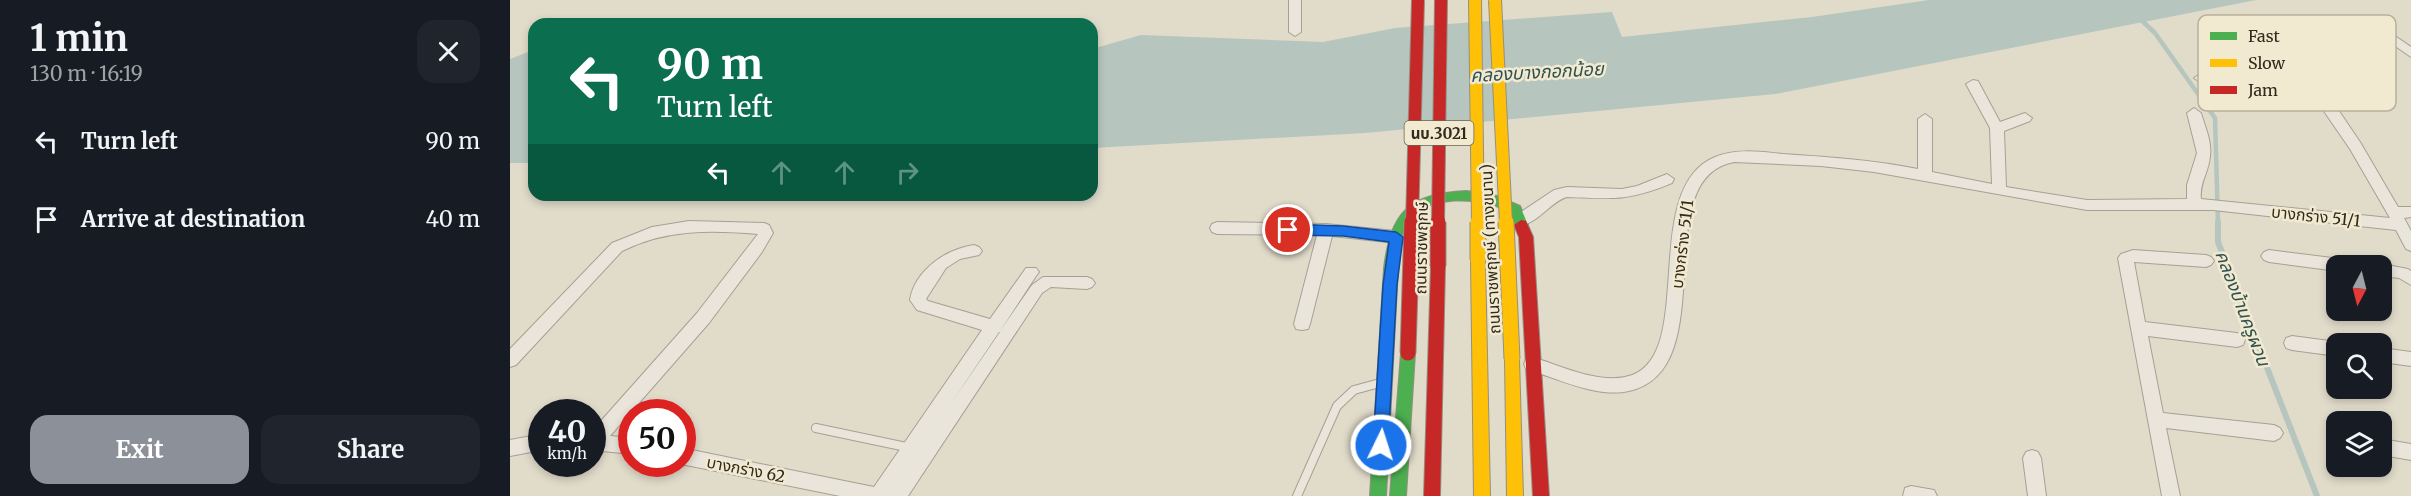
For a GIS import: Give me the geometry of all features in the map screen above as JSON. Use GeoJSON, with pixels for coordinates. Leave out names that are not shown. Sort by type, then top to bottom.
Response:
{"type":"FeatureCollection","features":[{"type":"Feature","properties":{"kind":"main road","name":"นบ.3021"},"geometry":{"type":"LineString","coordinates":[[1398,496],[1408,353],[1418,0]]}},
{"type":"Feature","properties":{"kind":"main road","name":"ถนนราชพฤกษ์"},"geometry":{"type":"LineString","coordinates":[[1432,496],[1438,266],[1441,0]]}},
{"type":"Feature","properties":{"kind":"main road","name":"นบ.3021"},"geometry":{"type":"LineString","coordinates":[[1475,0],[1482,496]]}},
{"type":"Feature","properties":{"kind":"main road","name":"ถนนราชพฤกษ์ (ทางขนาน)"},"geometry":{"type":"LineString","coordinates":[[1495,0],[1512,358],[1515,496]]}},
{"type":"Feature","properties":{"kind":"main road"},"geometry":{"type":"LineString","coordinates":[[1378,496],[1390,285],[1396,237],[1400,224],[1410,213],[1443,198],[1485,196],[1515,209],[1526,237],[1541,496]]}},
{"type":"Feature","properties":{"kind":"street"},"geometry":{"type":"LineString","coordinates":[[1294,0],[1295,32]]}},
{"type":"Feature","properties":{"kind":"street"},"geometry":{"type":"LineString","coordinates":[[2396,41],[2411,53]]}},
{"type":"Feature","properties":{"kind":"street"},"geometry":{"type":"LineString","coordinates":[[1973,84],[1997,128],[1999,191]]}},
{"type":"Feature","properties":{"kind":"street"},"geometry":{"type":"LineString","coordinates":[[2333,111],[2346,129],[2411,245]]}},
{"type":"Feature","properties":{"kind":"street"},"geometry":{"type":"LineString","coordinates":[[2194,113],[2203,152],[2203,159],[2192,191],[2195,204]]}},
{"type":"Feature","properties":{"kind":"street"},"geometry":{"type":"LineString","coordinates":[[1997,128],[2025,118]]}},
{"type":"Feature","properties":{"kind":"street"},"geometry":{"type":"LineString","coordinates":[[1925,120],[1925,175]]}},
{"type":"Feature","properties":{"kind":"street","name":"บางกร่าง 51/1"},"geometry":{"type":"LineString","coordinates":[[1532,364],[1609,385],[1628,384],[1646,379],[1657,366],[1672,323],[1683,206],[1692,183],[1704,168],[1720,160],[1741,157],[1846,162],[2086,205],[2195,204],[2398,219],[2411,212]]}},
{"type":"Feature","properties":{"kind":"street"},"geometry":{"type":"LineString","coordinates":[[1520,220],[1554,195],[1567,192],[1622,194],[1640,191],[1666,179]]}},
{"type":"Feature","properties":{"kind":"street"},"geometry":{"type":"LineString","coordinates":[[510,360],[617,247],[631,238],[673,226],[765,230],[766,233],[757,248],[703,318],[606,427]]}},
{"type":"Feature","properties":{"kind":"street"},"geometry":{"type":"LineString","coordinates":[[1217,228],[1326,230],[1396,237]]}},
{"type":"Feature","properties":{"kind":"street"},"geometry":{"type":"LineString","coordinates":[[1302,324],[1326,230]]}},
{"type":"Feature","properties":{"kind":"street"},"geometry":{"type":"LineString","coordinates":[[974,251],[959,252],[944,261],[919,294],[918,300],[923,306],[994,327]]}},
{"type":"Feature","properties":{"kind":"street"},"geometry":{"type":"LineString","coordinates":[[2171,496],[2126,258],[2133,256],[2206,261]]}},
{"type":"Feature","properties":{"kind":"street"},"geometry":{"type":"LineString","coordinates":[[2269,256],[2326,263]]}},
{"type":"Feature","properties":{"kind":"street"},"geometry":{"type":"LineString","coordinates":[[2392,271],[2403,273],[2411,279]]}},
{"type":"Feature","properties":{"kind":"street"},"geometry":{"type":"LineString","coordinates":[[879,496],[1031,273]]}},
{"type":"Feature","properties":{"kind":"street"},"geometry":{"type":"LineString","coordinates":[[898,496],[1037,289],[1048,281],[1087,284]]}},
{"type":"Feature","properties":{"kind":"street"},"geometry":{"type":"LineString","coordinates":[[2138,328],[2237,340]]}},
{"type":"Feature","properties":{"kind":"street"},"geometry":{"type":"LineString","coordinates":[[2292,343],[2326,348]]}},
{"type":"Feature","properties":{"kind":"street"},"geometry":{"type":"LineString","coordinates":[[2392,356],[2411,359]]}},
{"type":"Feature","properties":{"kind":"street"},"geometry":{"type":"LineString","coordinates":[[2157,420],[2274,433]]}},
{"type":"Feature","properties":{"kind":"street"},"geometry":{"type":"LineString","coordinates":[[510,447],[528,444]]}},
{"type":"Feature","properties":{"kind":"street"},"geometry":{"type":"LineString","coordinates":[[2392,449],[2411,452]]}},
{"type":"Feature","properties":{"kind":"street"},"geometry":{"type":"LineString","coordinates":[[2032,458],[2037,496]]}},
{"type":"Feature","properties":{"kind":"street","name":"บางกร่าง 62"},"geometry":{"type":"LineString","coordinates":[[696,459],[879,496]]}},
{"type":"Feature","properties":{"kind":"lane"},"geometry":{"type":"LineString","coordinates":[[1297,496],[1337,406],[1354,390],[1384,382]]}},
{"type":"Feature","properties":{"kind":"lane"},"geometry":{"type":"LineString","coordinates":[[816,428],[911,448]]}},
{"type":"Feature","properties":{"kind":"water","name":"คลองบางกอกน้อย"},"geometry":{"type":"Polygon","coordinates":[[[1929,0],[2256,0],[1775,94],[1365,133],[1098,148],[1098,47],[1141,35],[1323,42],[1395,28],[1612,12],[1622,37],[1812,17],[1929,0]]]}},
{"type":"Feature","properties":{"kind":"water"},"geometry":{"type":"Polygon","coordinates":[[[528,52],[528,163],[510,163],[510,59],[528,52]]]}},
{"type":"Feature","properties":{"kind":"waterway","name":"คลองบ้านครูผวน"},"geometry":{"type":"LineString","coordinates":[[2138,17],[2155,33],[2198,94]]}},
{"type":"Feature","properties":{"kind":"waterway","name":"คลองบ้านครูผวน"},"geometry":{"type":"LineString","coordinates":[[2210,111],[2215,118],[2218,224]]}},
{"type":"Feature","properties":{"kind":"waterway","name":"คลองบ้านครูผวน"},"geometry":{"type":"LineString","coordinates":[[2218,224],[2218,242],[2317,496]]}},
{"type":"Feature","properties":{"kind":"traffic: fast"},"geometry":{"type":"LineString","coordinates":[[1378,496],[1391,268],[1399,227],[1409,214],[1419,207],[1441,198],[1454,196],[1478,196],[1502,202],[1515,209],[1521,225]]}},
{"type":"Feature","properties":{"kind":"traffic: fast"},"geometry":{"type":"LineString","coordinates":[[1398,496],[1408,353]]}},
{"type":"Feature","properties":{"kind":"traffic: slow"},"geometry":{"type":"LineString","coordinates":[[1475,0],[1478,260]]}},
{"type":"Feature","properties":{"kind":"traffic: slow"},"geometry":{"type":"LineString","coordinates":[[1495,0],[1512,359]]}},
{"type":"Feature","properties":{"kind":"traffic: slow"},"geometry":{"type":"LineString","coordinates":[[1478,260],[1482,496]]}},
{"type":"Feature","properties":{"kind":"traffic: slow"},"geometry":{"type":"LineString","coordinates":[[1512,359],[1515,496]]}},
{"type":"Feature","properties":{"kind":"traffic: jam"},"geometry":{"type":"LineString","coordinates":[[1408,353],[1418,0]]}},
{"type":"Feature","properties":{"kind":"traffic: jam"},"geometry":{"type":"LineString","coordinates":[[1438,266],[1441,0]]}},
{"type":"Feature","properties":{"kind":"traffic: jam"},"geometry":{"type":"LineString","coordinates":[[1521,225],[1526,237],[1541,496]]}},
{"type":"Feature","properties":{"kind":"traffic: jam"},"geometry":{"type":"LineString","coordinates":[[1432,496],[1438,266]]}},
{"type":"Feature","properties":{"kind":"route"},"geometry":{"type":"LineString","coordinates":[[1288,230],[1343,231],[1396,237],[1390,285],[1381,445]]}}]}
